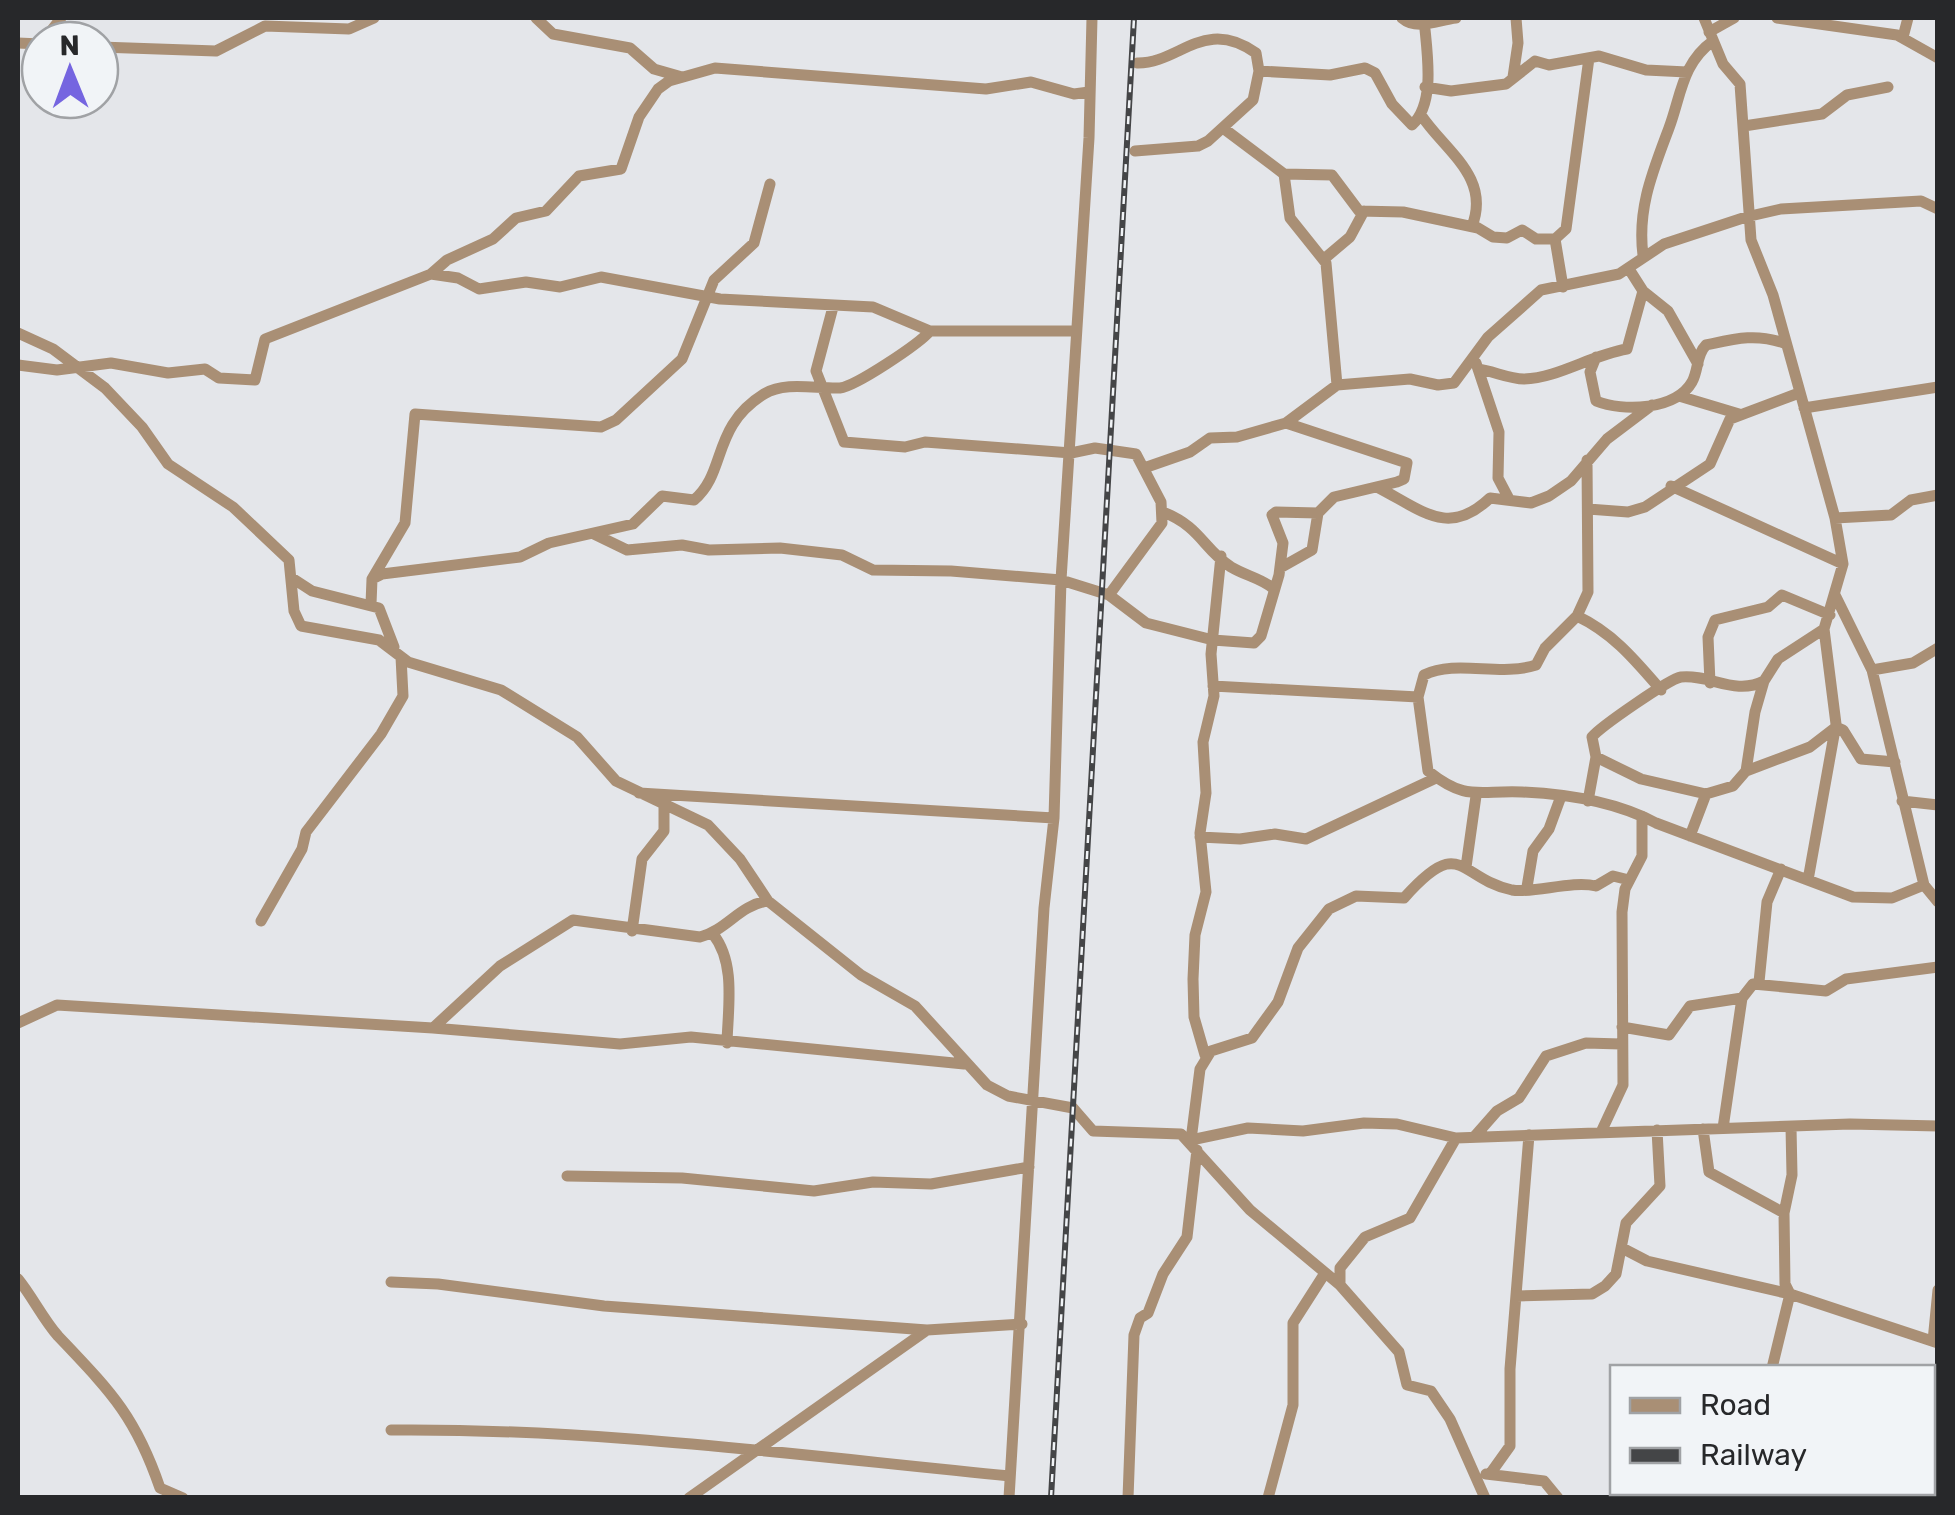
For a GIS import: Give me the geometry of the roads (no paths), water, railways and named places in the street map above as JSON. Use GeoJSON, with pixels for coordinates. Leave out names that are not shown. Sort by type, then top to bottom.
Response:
{"type":"FeatureCollection","features":[{"type":"Feature","properties":{"kind":"street"},"geometry":{"type":"LineString","coordinates":[[120,48],[216,52],[265,26],[348,29],[374,18]]}},
{"type":"Feature","properties":{"kind":"street"},"geometry":{"type":"LineString","coordinates":[[536,18],[553,34],[630,48],[654,69],[682,78]]}},
{"type":"Feature","properties":{"kind":"street"},"geometry":{"type":"LineString","coordinates":[[1009,1498],[1044,908],[1054,818],[1061,580],[1092,18]]}},
{"type":"Feature","properties":{"kind":"street"},"geometry":{"type":"LineString","coordinates":[[1402,18],[1408,23],[1456,18]]}},
{"type":"Feature","properties":{"kind":"street"},"geometry":{"type":"LineString","coordinates":[[1512,80],[1518,43],[1516,18]]}},
{"type":"Feature","properties":{"kind":"street"},"geometry":{"type":"LineString","coordinates":[[1704,18],[1740,84],[1746,217],[1836,518],[1843,564],[1824,628],[1836,727],[1808,880]]}},
{"type":"Feature","properties":{"kind":"street"},"geometry":{"type":"LineString","coordinates":[[1643,255],[1641,218],[1648,182],[1687,72],[1711,37],[1733,18]]}},
{"type":"Feature","properties":{"kind":"street"},"geometry":{"type":"LineString","coordinates":[[1776,18],[1851,22],[1903,37],[1938,58]]}},
{"type":"Feature","properties":{"kind":"street"},"geometry":{"type":"LineString","coordinates":[[1903,37],[1908,18]]}},
{"type":"Feature","properties":{"kind":"street"},"geometry":{"type":"LineString","coordinates":[[1259,71],[1330,74],[1365,68],[1375,73],[1392,104],[1412,124],[1421,115],[1430,69],[1424,21]]}},
{"type":"Feature","properties":{"kind":"street"},"geometry":{"type":"LineString","coordinates":[[1137,63],[1156,61],[1191,43],[1223,40],[1251,49],[1259,71],[1251,103],[1204,144]]}},
{"type":"Feature","properties":{"kind":"street"},"geometry":{"type":"LineString","coordinates":[[1425,88],[1451,91],[1512,80],[1535,61],[1549,65],[1600,56],[1646,70],[1687,72]]}},
{"type":"Feature","properties":{"kind":"street"},"geometry":{"type":"LineString","coordinates":[[1554,240],[1566,228],[1589,58]]}},
{"type":"Feature","properties":{"kind":"street"},"geometry":{"type":"LineString","coordinates":[[18,365],[48,370],[110,363],[168,373],[205,369],[219,378],[255,380],[265,339],[430,274],[447,260],[493,240],[520,216],[546,212],[579,176],[622,169],[648,103],[662,85],[682,78],[724,68],[986,88],[1031,82],[1074,94],[1089,92]]}},
{"type":"Feature","properties":{"kind":"street"},"geometry":{"type":"LineString","coordinates":[[1744,126],[1822,114],[1847,95],[1888,87]]}},
{"type":"Feature","properties":{"kind":"street"},"geometry":{"type":"LineString","coordinates":[[1421,115],[1470,176],[1479,201],[1472,226]]}},
{"type":"Feature","properties":{"kind":"street"},"geometry":{"type":"LineString","coordinates":[[1223,128],[1284,174],[1332,176],[1354,208],[1403,212],[1472,226],[1493,237],[1507,238],[1522,230],[1536,238],[1554,240]]}},
{"type":"Feature","properties":{"kind":"street"},"geometry":{"type":"LineString","coordinates":[[1135,150],[1236,141]]}},
{"type":"Feature","properties":{"kind":"street"},"geometry":{"type":"LineString","coordinates":[[1284,174],[1290,218],[1324,259],[1338,385]]}},
{"type":"Feature","properties":{"kind":"street"},"geometry":{"type":"LineString","coordinates":[[372,604],[372,579],[404,523],[415,414],[608,425],[674,370],[691,341],[706,296],[719,274],[751,249],[770,184]]}},
{"type":"Feature","properties":{"kind":"street"},"geometry":{"type":"LineString","coordinates":[[1144,468],[1190,452],[1210,438],[1238,438],[1286,422],[1338,385],[1410,379],[1447,386],[1459,378],[1473,355],[1521,305],[1541,290],[1629,269],[1643,255],[1746,217],[1781,210],[1921,201],[1938,209]]}},
{"type":"Feature","properties":{"kind":"street"},"geometry":{"type":"LineString","coordinates":[[1324,259],[1356,230],[1364,211]]}},
{"type":"Feature","properties":{"kind":"street"},"geometry":{"type":"LineString","coordinates":[[1554,240],[1563,286]]}},
{"type":"Feature","properties":{"kind":"street"},"geometry":{"type":"LineString","coordinates":[[1629,269],[1643,292],[1664,307],[1698,364]]}},
{"type":"Feature","properties":{"kind":"street"},"geometry":{"type":"LineString","coordinates":[[430,274],[458,278],[479,289],[526,282],[560,287],[601,277],[706,296],[873,307],[930,331],[1076,331]]}},
{"type":"Feature","properties":{"kind":"street"},"geometry":{"type":"LineString","coordinates":[[1478,370],[1527,379],[1570,370],[1587,357],[1631,346],[1643,292]]}},
{"type":"Feature","properties":{"kind":"street"},"geometry":{"type":"LineString","coordinates":[[833,307],[816,371],[844,442],[905,447],[925,442],[1071,452],[1095,448],[1128,450],[1144,468],[1163,512],[1162,523],[1109,594]]}},
{"type":"Feature","properties":{"kind":"street"},"geometry":{"type":"LineString","coordinates":[[372,579],[388,572],[520,557],[549,543],[633,524],[662,496],[698,498],[734,417],[764,394],[780,388],[848,386],[930,331]]}},
{"type":"Feature","properties":{"kind":"street"},"geometry":{"type":"LineString","coordinates":[[18,333],[53,349],[74,365],[124,408],[168,464],[233,507],[289,560],[294,610],[301,626],[365,636],[397,652],[501,690],[576,737],[603,772],[664,807],[708,825],[740,859],[768,901],[806,927],[860,975],[915,1006],[964,1064],[998,1092],[1073,1108],[1093,1131],[1181,1134],[1226,1186],[1340,1285],[1399,1352],[1407,1385],[1431,1392],[1485,1498]]}},
{"type":"Feature","properties":{"kind":"street"},"geometry":{"type":"LineString","coordinates":[[1596,356],[1590,372],[1596,401],[1631,408],[1679,396],[1690,386],[1700,351],[1712,342],[1729,344],[1749,334],[1784,343]]}},
{"type":"Feature","properties":{"kind":"street"},"geometry":{"type":"LineString","coordinates":[[1473,355],[1498,432],[1498,478],[1508,497]]}},
{"type":"Feature","properties":{"kind":"street"},"geometry":{"type":"LineString","coordinates":[[1804,408],[1938,388]]}},
{"type":"Feature","properties":{"kind":"street"},"geometry":{"type":"LineString","coordinates":[[1588,510],[1638,510],[1710,464],[1724,428],[1739,414],[1799,393]]}},
{"type":"Feature","properties":{"kind":"street"},"geometry":{"type":"LineString","coordinates":[[1679,396],[1739,414]]}},
{"type":"Feature","properties":{"kind":"street"},"geometry":{"type":"LineString","coordinates":[[1377,487],[1451,519],[1476,513],[1490,498],[1540,502],[1571,481],[1587,460],[1652,404]]}},
{"type":"Feature","properties":{"kind":"street"},"geometry":{"type":"LineString","coordinates":[[1280,568],[1312,550],[1318,514],[1334,497],[1404,479],[1407,463],[1286,422]]}},
{"type":"Feature","properties":{"kind":"street"},"geometry":{"type":"LineString","coordinates":[[1587,460],[1590,571],[1577,616],[1545,648],[1536,664],[1492,671],[1431,672],[1420,683],[1418,697],[1424,764],[1436,778],[1476,796],[1523,792],[1629,808],[1642,822],[1642,856],[1629,880],[1620,954],[1623,1088],[1602,1130]]}},
{"type":"Feature","properties":{"kind":"street"},"geometry":{"type":"LineString","coordinates":[[1671,486],[1843,564]]}},
{"type":"Feature","properties":{"kind":"street"},"geometry":{"type":"LineString","coordinates":[[1836,518],[1891,515],[1911,500],[1938,496]]}},
{"type":"Feature","properties":{"kind":"street"},"geometry":{"type":"LineString","coordinates":[[1163,512],[1190,524],[1229,566],[1260,577],[1274,589]]}},
{"type":"Feature","properties":{"kind":"street"},"geometry":{"type":"LineString","coordinates":[[594,534],[627,550],[682,545],[710,550],[780,548],[842,556],[873,570],[951,570],[1061,580],[1109,594],[1146,623],[1213,640],[1259,641],[1283,544],[1273,513],[1318,514]]}},
{"type":"Feature","properties":{"kind":"street"},"geometry":{"type":"LineString","coordinates":[[1128,1498],[1136,1378],[1134,1335],[1140,1318],[1148,1313],[1158,1296],[1162,1274],[1186,1237],[1205,1055],[1194,1017],[1192,986],[1195,935],[1206,892],[1200,837],[1207,762],[1203,742],[1211,724],[1220,556]]}},
{"type":"Feature","properties":{"kind":"street"},"geometry":{"type":"LineString","coordinates":[[260,921],[302,850],[306,832],[381,734],[402,696],[397,652],[386,617],[372,604],[312,591],[292,578]]}},
{"type":"Feature","properties":{"kind":"street"},"geometry":{"type":"LineString","coordinates":[[1835,594],[1872,670],[1879,712],[1924,885],[1938,902]]}},
{"type":"Feature","properties":{"kind":"street"},"geometry":{"type":"LineString","coordinates":[[1710,683],[1708,636],[1714,620],[1768,607],[1782,595],[1830,615]]}},
{"type":"Feature","properties":{"kind":"street"},"geometry":{"type":"LineString","coordinates":[[1577,616],[1615,638],[1624,654],[1661,690]]}},
{"type":"Feature","properties":{"kind":"street"},"geometry":{"type":"LineString","coordinates":[[1746,771],[1764,680],[1778,658],[1824,628]]}},
{"type":"Feature","properties":{"kind":"street"},"geometry":{"type":"LineString","coordinates":[[1872,670],[1913,663],[1938,648]]}},
{"type":"Feature","properties":{"kind":"street"},"geometry":{"type":"LineString","coordinates":[[1588,801],[1596,757],[1595,732],[1621,710],[1682,677],[1744,688],[1764,680]]}},
{"type":"Feature","properties":{"kind":"street"},"geometry":{"type":"LineString","coordinates":[[1214,686],[1418,697]]}},
{"type":"Feature","properties":{"kind":"street"},"geometry":{"type":"LineString","coordinates":[[1836,727],[1843,730],[1861,760],[1895,762]]}},
{"type":"Feature","properties":{"kind":"street"},"geometry":{"type":"LineString","coordinates":[[1596,757],[1640,779],[1706,794],[1727,789],[1746,771],[1810,747],[1836,727]]}},
{"type":"Feature","properties":{"kind":"street"},"geometry":{"type":"LineString","coordinates":[[1200,837],[1240,840],[1275,834],[1306,838],[1436,778]]}},
{"type":"Feature","properties":{"kind":"street"},"geometry":{"type":"LineString","coordinates":[[636,792],[1054,818]]}},
{"type":"Feature","properties":{"kind":"street"},"geometry":{"type":"LineString","coordinates":[[1690,836],[1706,794]]}},
{"type":"Feature","properties":{"kind":"street"},"geometry":{"type":"LineString","coordinates":[[1466,867],[1476,796]]}},
{"type":"Feature","properties":{"kind":"street"},"geometry":{"type":"LineString","coordinates":[[1527,887],[1533,850],[1549,829],[1560,799]]}},
{"type":"Feature","properties":{"kind":"street"},"geometry":{"type":"LineString","coordinates":[[1902,801],[1938,805]]}},
{"type":"Feature","properties":{"kind":"street"},"geometry":{"type":"LineString","coordinates":[[632,930],[642,858],[664,831],[664,807]]}},
{"type":"Feature","properties":{"kind":"street"},"geometry":{"type":"LineString","coordinates":[[1642,822],[1656,823],[1853,897],[1892,898],[1924,885]]}},
{"type":"Feature","properties":{"kind":"street"},"geometry":{"type":"LineString","coordinates":[[1205,1055],[1252,1038],[1278,1002],[1298,948],[1329,909],[1356,896],[1404,898],[1438,868],[1460,863],[1513,890],[1569,887],[1582,882],[1596,886],[1613,876],[1629,880]]}},
{"type":"Feature","properties":{"kind":"street"},"geometry":{"type":"LineString","coordinates":[[1622,1027],[1668,1035],[1690,1006],[1742,998],[1759,982],[1767,902],[1781,869]]}},
{"type":"Feature","properties":{"kind":"street"},"geometry":{"type":"LineString","coordinates":[[433,1028],[500,966],[572,920],[691,937],[719,934],[747,906],[768,901]]}},
{"type":"Feature","properties":{"kind":"street"},"geometry":{"type":"LineString","coordinates":[[719,934],[729,981],[727,1043]]}},
{"type":"Feature","properties":{"kind":"street"},"geometry":{"type":"LineString","coordinates":[[1759,982],[1826,991],[1846,979],[1938,967]]}},
{"type":"Feature","properties":{"kind":"street"},"geometry":{"type":"LineString","coordinates":[[1723,1128],[1742,998]]}},
{"type":"Feature","properties":{"kind":"street"},"geometry":{"type":"LineString","coordinates":[[18,1023],[57,1006],[433,1028],[620,1044],[691,1038],[964,1064]]}},
{"type":"Feature","properties":{"kind":"street"},"geometry":{"type":"LineString","coordinates":[[1475,1136],[1497,1112],[1520,1098],[1546,1056],[1586,1043],[1621,1044]]}},
{"type":"Feature","properties":{"kind":"street"},"geometry":{"type":"LineString","coordinates":[[1194,1145],[1248,1128],[1303,1130],[1364,1123],[1397,1124],[1456,1138],[1602,1130],[1938,1126]]}},
{"type":"Feature","properties":{"kind":"street"},"geometry":{"type":"LineString","coordinates":[[1773,1365],[1790,1294],[1785,1284],[1784,1212],[1792,1176],[1791,1127]]}},
{"type":"Feature","properties":{"kind":"street"},"geometry":{"type":"LineString","coordinates":[[1703,1129],[1709,1172],[1784,1212]]}},
{"type":"Feature","properties":{"kind":"street"},"geometry":{"type":"LineString","coordinates":[[1517,1296],[1592,1294],[1616,1274],[1632,1213],[1660,1186],[1658,1130]]}},
{"type":"Feature","properties":{"kind":"street"},"geometry":{"type":"LineString","coordinates":[[1490,1474],[1510,1446],[1518,1232],[1529,1134]]}},
{"type":"Feature","properties":{"kind":"street"},"geometry":{"type":"LineString","coordinates":[[1340,1285],[1340,1268],[1365,1237],[1410,1218],[1456,1138]]}},
{"type":"Feature","properties":{"kind":"street"},"geometry":{"type":"LineString","coordinates":[[567,1176],[716,1180],[814,1191],[872,1182],[931,1184],[1029,1167]]}},
{"type":"Feature","properties":{"kind":"street"},"geometry":{"type":"LineString","coordinates":[[1622,1248],[1647,1262],[1790,1294],[1935,1342],[1938,1290]]}},
{"type":"Feature","properties":{"kind":"street"},"geometry":{"type":"LineString","coordinates":[[1268,1498],[1293,1405],[1293,1323],[1324,1273]]}},
{"type":"Feature","properties":{"kind":"street"},"geometry":{"type":"LineString","coordinates":[[18,1279],[58,1336],[108,1386],[154,1463],[160,1488],[183,1498]]}},
{"type":"Feature","properties":{"kind":"street"},"geometry":{"type":"LineString","coordinates":[[390,1282],[438,1284],[604,1306],[927,1330],[1022,1324]]}},
{"type":"Feature","properties":{"kind":"street"},"geometry":{"type":"LineString","coordinates":[[690,1498],[927,1330]]}},
{"type":"Feature","properties":{"kind":"street"},"geometry":{"type":"LineString","coordinates":[[392,1430],[514,1429],[662,1439],[1010,1476]]}},
{"type":"Feature","properties":{"kind":"street"},"geometry":{"type":"LineString","coordinates":[[1476,1474],[1544,1481],[1558,1498]]}},
{"type":"Feature","properties":{"kind":"railway"},"geometry":{"type":"LineString","coordinates":[[1051,1498],[1134,18]]}}]}
